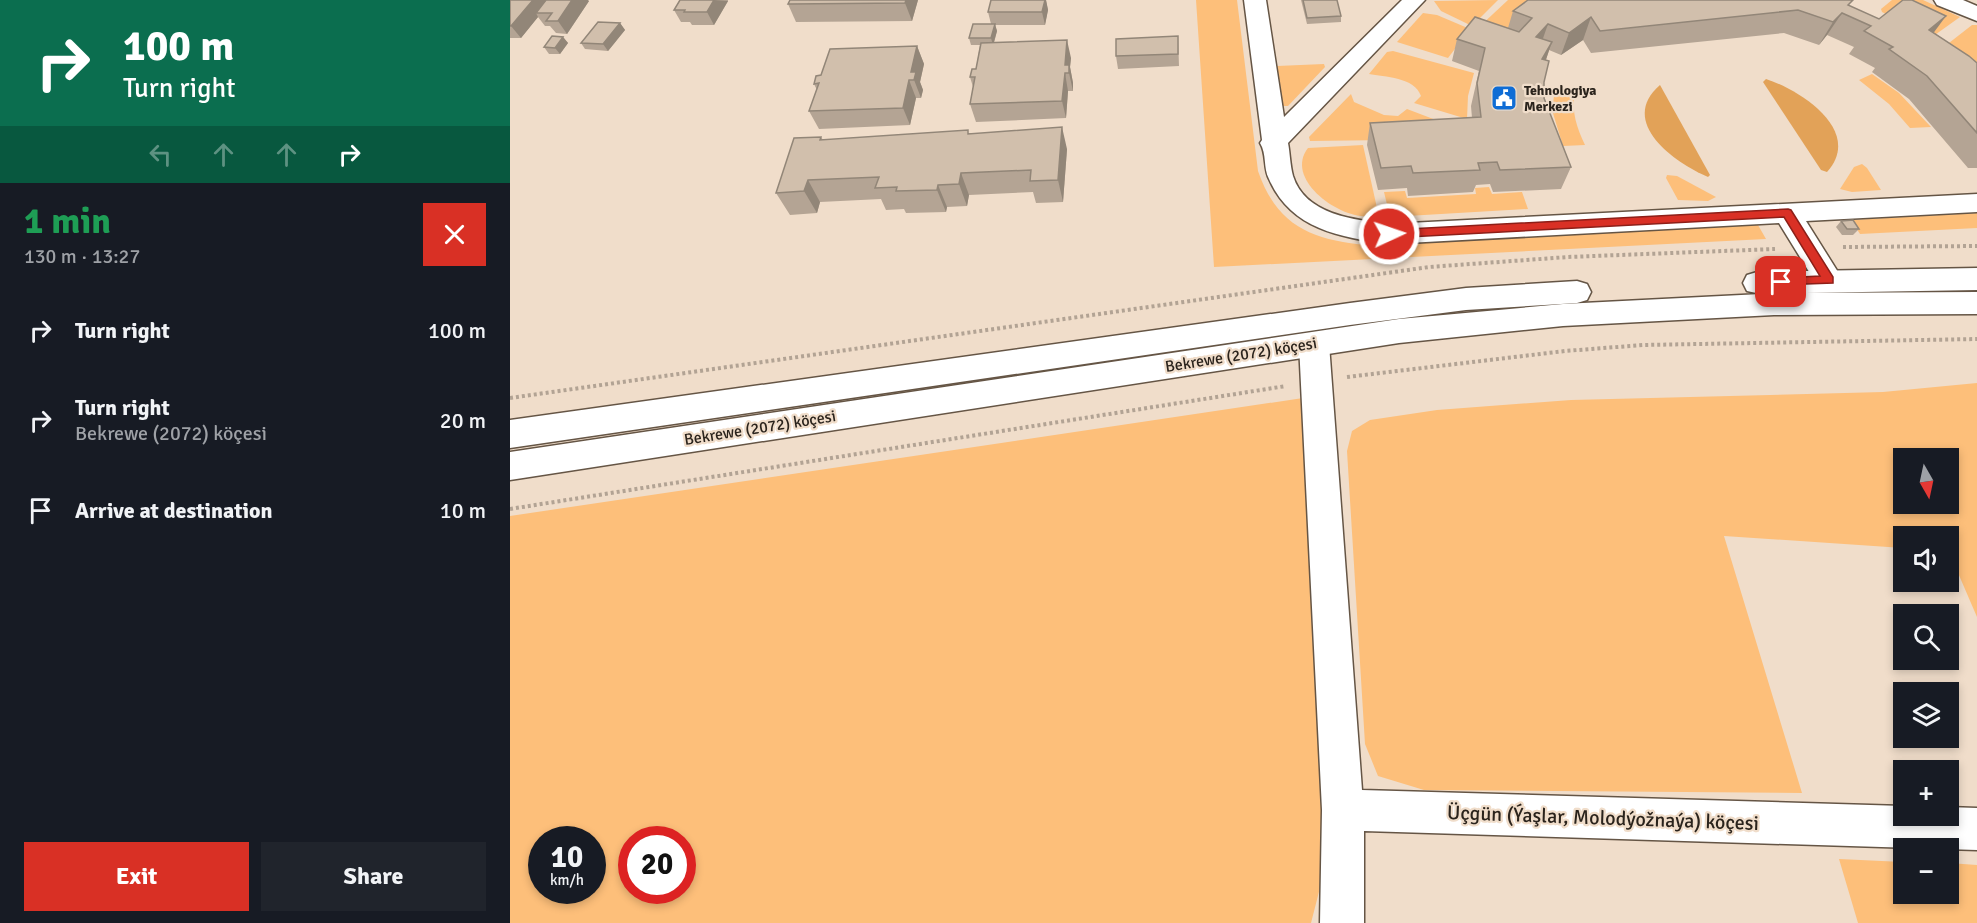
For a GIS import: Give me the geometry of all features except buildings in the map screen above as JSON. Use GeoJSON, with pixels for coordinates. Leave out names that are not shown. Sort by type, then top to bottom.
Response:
{"type":"FeatureCollection","features":[{"type":"Feature","properties":{"kind":"main road"},"geometry":{"type":"LineString","coordinates":[[1255,0],[1274,143],[1280,176],[1286,192],[1297,206],[1311,215],[1350,229],[1389,234],[1977,203]]}},
{"type":"Feature","properties":{"kind":"main road"},"geometry":{"type":"LineString","coordinates":[[1274,143],[1414,0]]}},
{"type":"Feature","properties":{"kind":"main road"},"geometry":{"type":"LineString","coordinates":[[1945,0],[1977,14]]}},
{"type":"Feature","properties":{"kind":"main road"},"geometry":{"type":"LineString","coordinates":[[1788,213],[1829,280]]}},
{"type":"Feature","properties":{"kind":"main road","name":"Bekrewe (2072) köçesi"},"geometry":{"type":"LineString","coordinates":[[510,434],[1467,298],[1829,280],[1977,279]]}},
{"type":"Feature","properties":{"kind":"main road","name":"Bekrewe (2072) köçesi"},"geometry":{"type":"LineString","coordinates":[[510,466],[1399,331],[1563,315],[1774,304],[1977,303]]}},
{"type":"Feature","properties":{"kind":"main road"},"geometry":{"type":"LineString","coordinates":[[1314,344],[1342,810],[1342,923]]}},
{"type":"Feature","properties":{"kind":"main road","name":"Üçgün (Ýaşlar, Molodýožnaýa) köçesi"},"geometry":{"type":"LineString","coordinates":[[1342,810],[1977,829]]}},
{"type":"Feature","properties":{"kind":"path"},"geometry":{"type":"LineString","coordinates":[[510,508],[1317,381],[1553,352],[1643,345],[1977,339]]}},
{"type":"Feature","properties":{"kind":"shaded area"},"geometry":{"type":"Polygon","coordinates":[[[1196,0],[1237,0],[1258,171],[1275,205],[1299,227],[1313,234],[1347,243],[1367,245],[1758,225],[1766,239],[1214,267],[1196,0]]]}},
{"type":"Feature","properties":{"kind":"shaded area"},"geometry":{"type":"Polygon","coordinates":[[[1498,0],[1472,26],[1441,11],[1434,1],[1498,0]]]}},
{"type":"Feature","properties":{"kind":"shaded area"},"geometry":{"type":"Polygon","coordinates":[[[1508,0],[1556,0],[1509,29],[1478,28],[1508,0]]]}},
{"type":"Feature","properties":{"kind":"shaded area"},"geometry":{"type":"Polygon","coordinates":[[[1892,0],[1923,0],[1960,17],[1932,37],[1882,12],[1881,9],[1892,0]]]}},
{"type":"Feature","properties":{"kind":"shaded area"},"geometry":{"type":"Polygon","coordinates":[[[1423,13],[1437,15],[1470,29],[1448,58],[1397,42],[1423,13]]]}},
{"type":"Feature","properties":{"kind":"shaded area"},"geometry":{"type":"Polygon","coordinates":[[[1972,25],[1977,25],[1977,98],[1931,57],[1972,25]]]}},
{"type":"Feature","properties":{"kind":"shaded area"},"geometry":{"type":"Polygon","coordinates":[[[1393,51],[1474,73],[1468,96],[1467,119],[1414,103],[1421,96],[1418,90],[1406,81],[1369,74],[1387,52],[1393,51]]]}},
{"type":"Feature","properties":{"kind":"shaded area"},"geometry":{"type":"Polygon","coordinates":[[[1324,64],[1325,67],[1288,106],[1283,106],[1277,66],[1324,64]]]}},
{"type":"Feature","properties":{"kind":"shaded area"},"geometry":{"type":"Polygon","coordinates":[[[1872,74],[1899,93],[1931,127],[1910,128],[1889,104],[1859,80],[1872,74]]]}},
{"type":"Feature","properties":{"kind":"shaded area"},"geometry":{"type":"Polygon","coordinates":[[[1766,79],[1780,84],[1810,102],[1833,127],[1838,142],[1836,157],[1827,172],[1821,170],[1763,82],[1766,79]]]}},
{"type":"Feature","properties":{"kind":"shaded area"},"geometry":{"type":"Polygon","coordinates":[[[1660,85],[1710,175],[1708,177],[1695,171],[1667,151],[1648,127],[1645,113],[1648,99],[1660,85]]]}},
{"type":"Feature","properties":{"kind":"shaded area"},"geometry":{"type":"Polygon","coordinates":[[[1555,89],[1575,93],[1576,120],[1585,145],[1563,146],[1552,110],[1555,89]]]}},
{"type":"Feature","properties":{"kind":"shaded area"},"geometry":{"type":"Polygon","coordinates":[[[1351,94],[1354,102],[1384,115],[1398,116],[1407,109],[1457,128],[1389,140],[1310,141],[1309,137],[1351,94]]]}},
{"type":"Feature","properties":{"kind":"shaded area"},"geometry":{"type":"Polygon","coordinates":[[[1363,145],[1377,208],[1376,215],[1364,216],[1335,207],[1321,198],[1310,186],[1304,174],[1302,161],[1308,148],[1363,145]]]}},
{"type":"Feature","properties":{"kind":"shaded area"},"geometry":{"type":"Polygon","coordinates":[[[1862,164],[1881,190],[1852,192],[1840,189],[1854,167],[1862,164]]]}},
{"type":"Feature","properties":{"kind":"shaded area"},"geometry":{"type":"Polygon","coordinates":[[[1667,175],[1677,176],[1716,197],[1708,201],[1678,200],[1666,178],[1667,175]]]}},
{"type":"Feature","properties":{"kind":"shaded area"},"geometry":{"type":"Polygon","coordinates":[[[1489,187],[1492,194],[1522,192],[1528,209],[1390,217],[1384,192],[1405,191],[1407,198],[1476,194],[1475,188],[1489,187]]]}},
{"type":"Feature","properties":{"kind":"shaded area"},"geometry":{"type":"Polygon","coordinates":[[[1977,213],[1977,228],[1860,234],[1851,220],[1977,213]]]}},
{"type":"Feature","properties":{"kind":"shaded area"},"geometry":{"type":"Polygon","coordinates":[[[1977,383],[1977,617],[1959,575],[1959,526],[1893,526],[1893,547],[1724,536],[1802,793],[1424,790],[1378,776],[1365,744],[1347,451],[1352,431],[1370,420],[1437,410],[1571,400],[1883,392],[1977,383]]]}},
{"type":"Feature","properties":{"kind":"shaded area"},"geometry":{"type":"Polygon","coordinates":[[[1303,398],[1324,776],[1322,880],[1311,923],[510,923],[510,516],[1303,398]]]}},
{"type":"Feature","properties":{"kind":"shaded area"},"geometry":{"type":"Polygon","coordinates":[[[1839,859],[1893,862],[1893,904],[1959,904],[1959,864],[1977,865],[1977,923],[1858,923],[1839,859]]]}},
{"type":"Feature","properties":{"kind":"place","name":"Tehnologiya Merkezi"},"geometry":{"type":"Point","coordinates":[1504,98]}},
{"type":"Feature","properties":{"kind":"route"},"geometry":{"type":"LineString","coordinates":[[1389,234],[1788,213],[1829,280],[1781,282]]}}]}
